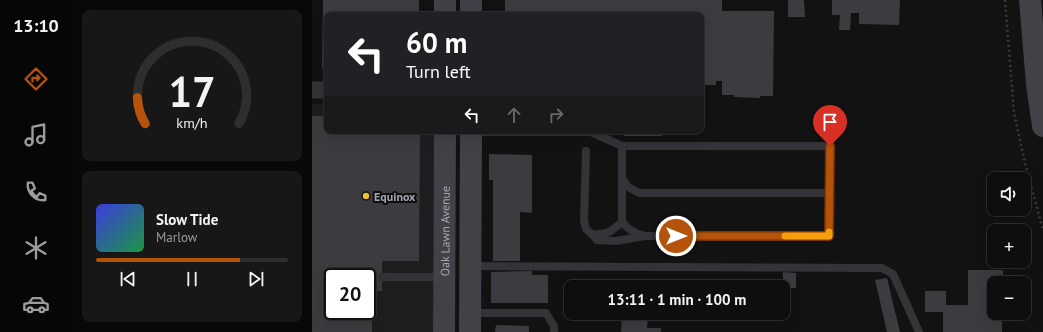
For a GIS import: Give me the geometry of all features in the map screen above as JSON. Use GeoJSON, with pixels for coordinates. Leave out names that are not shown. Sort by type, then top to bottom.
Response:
{"type":"FeatureCollection","features":[{"type":"Feature","properties":{"kind":"main road"},"geometry":{"type":"LineString","coordinates":[[446,0],[446,12]]}},
{"type":"Feature","properties":{"kind":"main road"},"geometry":{"type":"LineString","coordinates":[[471,0],[471,12]]}},
{"type":"Feature","properties":{"kind":"main road"},"geometry":{"type":"LineString","coordinates":[[1030,0],[1037,84],[1043,126]]}},
{"type":"Feature","properties":{"kind":"main road","name":"Oak Lawn Avenue"},"geometry":{"type":"LineString","coordinates":[[444,332],[446,134]]}},
{"type":"Feature","properties":{"kind":"main road","name":"Oak Lawn Avenue"},"geometry":{"type":"LineString","coordinates":[[470,322],[471,134]]}},
{"type":"Feature","properties":{"kind":"street"},"geometry":{"type":"LineString","coordinates":[[312,90],[324,90]]}},
{"type":"Feature","properties":{"kind":"lane"},"geometry":{"type":"LineString","coordinates":[[586,151],[584,222],[586,229],[597,240],[616,241],[645,236],[829,236],[830,146],[622,146],[595,134]]}},
{"type":"Feature","properties":{"kind":"lane"},"geometry":{"type":"LineString","coordinates":[[622,146],[622,222],[634,233],[645,236]]}},
{"type":"Feature","properties":{"kind":"lane"},"geometry":{"type":"LineString","coordinates":[[622,178],[628,187],[639,192],[830,193]]}},
{"type":"Feature","properties":{"kind":"lane"},"geometry":{"type":"LineString","coordinates":[[592,234],[604,234],[611,232],[622,222]]}},
{"type":"Feature","properties":{"kind":"lane"},"geometry":{"type":"LineString","coordinates":[[470,266],[882,268],[894,274],[920,332]]}},
{"type":"Feature","properties":{"kind":"lane"},"geometry":{"type":"LineString","coordinates":[[382,277],[445,277]]}},
{"type":"Feature","properties":{"kind":"lane"},"geometry":{"type":"LineString","coordinates":[[470,322],[546,313],[554,326],[554,332]]}},
{"type":"Feature","properties":{"kind":"path"},"geometry":{"type":"LineString","coordinates":[[1006,0],[1014,113],[1025,163],[1043,230]]}},
{"type":"Feature","properties":{"kind":"shaded area","name":"Equinox"},"geometry":{"type":"Polygon","coordinates":[[[312,104],[324,104],[324,134],[434,134],[433,332],[312,332],[312,104]]]}},
{"type":"Feature","properties":{"kind":"building"},"geometry":{"type":"Polygon","coordinates":[[[323,0],[419,0],[419,12],[324,12],[324,68],[322,68],[323,0]]]}},
{"type":"Feature","properties":{"kind":"building"},"geometry":{"type":"Polygon","coordinates":[[[505,0],[722,0],[722,11],[774,11],[773,96],[760,96],[760,98],[734,97],[734,95],[722,95],[722,81],[716,81],[716,85],[704,85],[704,12],[505,12],[505,0]]]}},
{"type":"Feature","properties":{"kind":"building"},"geometry":{"type":"Polygon","coordinates":[[[788,0],[804,0],[805,17],[788,17],[788,0]]]}},
{"type":"Feature","properties":{"kind":"building"},"geometry":{"type":"Polygon","coordinates":[[[832,0],[900,0],[899,25],[859,24],[859,13],[851,13],[850,30],[839,30],[840,15],[832,15],[832,0]]]}},
{"type":"Feature","properties":{"kind":"building","name":"Equinox"},"geometry":{"type":"Polygon","coordinates":[[[312,116],[324,116],[324,134],[420,134],[419,261],[382,261],[382,291],[376,291],[376,268],[324,268],[324,320],[372,320],[372,332],[312,332],[312,116]]]}},
{"type":"Feature","properties":{"kind":"building"},"geometry":{"type":"Polygon","coordinates":[[[624,134],[662,134],[662,136],[624,136],[624,134]]]}},
{"type":"Feature","properties":{"kind":"building"},"geometry":{"type":"Polygon","coordinates":[[[489,154],[532,155],[532,213],[520,212],[520,261],[493,261],[493,180],[489,180],[489,154]]]}},
{"type":"Feature","properties":{"kind":"building"},"geometry":{"type":"Polygon","coordinates":[[[968,270],[1003,270],[1003,276],[987,276],[987,320],[1002,320],[1002,332],[943,332],[943,312],[925,312],[925,291],[946,291],[946,305],[968,305],[968,270]]]}},
{"type":"Feature","properties":{"kind":"building"},"geometry":{"type":"Polygon","coordinates":[[[532,271],[532,275],[548,275],[548,303],[491,303],[491,272],[532,271]]]}},
{"type":"Feature","properties":{"kind":"building"},"geometry":{"type":"Polygon","coordinates":[[[783,272],[796,273],[796,288],[790,288],[790,280],[783,280],[783,272]]]}},
{"type":"Feature","properties":{"kind":"building"},"geometry":{"type":"Polygon","coordinates":[[[887,278],[900,332],[887,332],[875,280],[887,278]]]}},
{"type":"Feature","properties":{"kind":"building"},"geometry":{"type":"Polygon","coordinates":[[[622,320],[648,320],[647,328],[661,328],[661,332],[621,332],[622,320]]]}},
{"type":"Feature","properties":{"kind":"building"},"geometry":{"type":"Polygon","coordinates":[[[496,325],[529,326],[529,332],[495,332],[496,325]]]}},
{"type":"Feature","properties":{"kind":"slow traffic"},"geometry":{"type":"LineString","coordinates":[[785,236],[829,236],[829,232]]}},
{"type":"Feature","properties":{"kind":"place","name":"Equinox"},"geometry":{"type":"Point","coordinates":[366,196]}},
{"type":"Feature","properties":{"kind":"route"},"geometry":{"type":"LineString","coordinates":[[676,236],[829,236],[830,146]]}}]}
